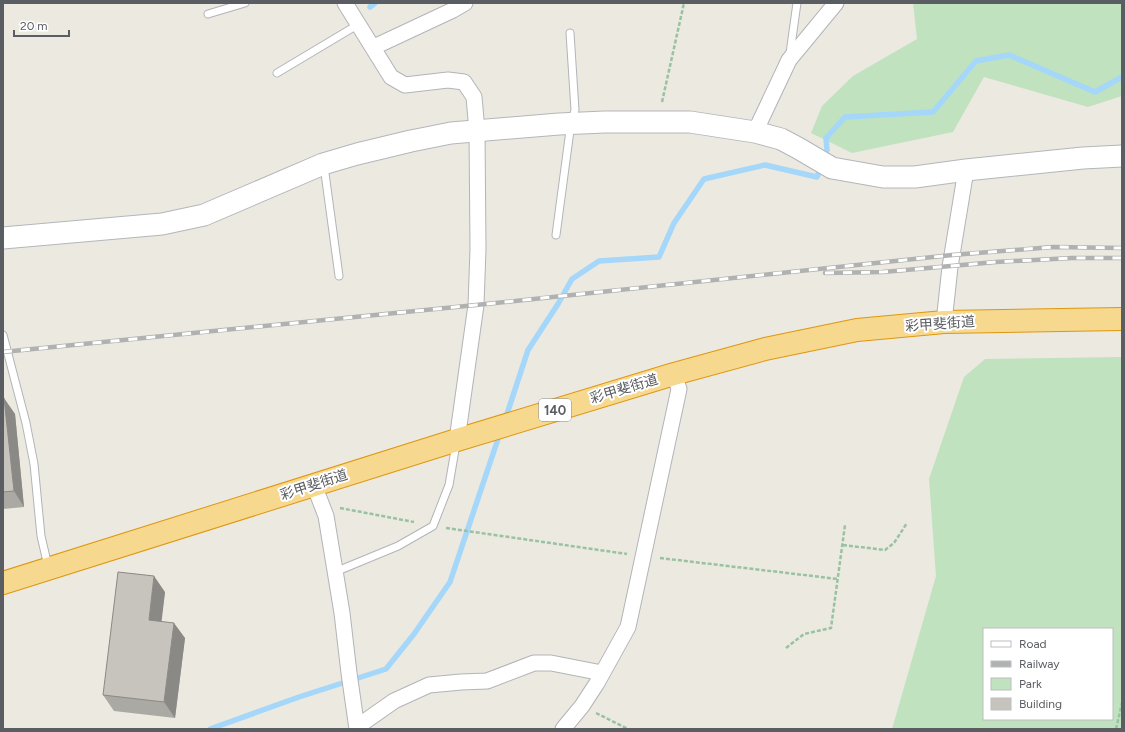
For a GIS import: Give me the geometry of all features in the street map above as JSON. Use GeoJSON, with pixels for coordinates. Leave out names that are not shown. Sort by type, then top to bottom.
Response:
{"type":"FeatureCollection","features":[{"type":"Feature","properties":{"kind":"highway","name":"彩甲斐街道"},"geometry":{"type":"LineString","coordinates":[[3,583],[48,569],[318,495],[457,440],[674,374],[765,349],[857,330],[944,322],[1122,319]]}},
{"type":"Feature","properties":{"kind":"street"},"geometry":{"type":"LineString","coordinates":[[345,3],[374,47],[391,77],[405,84],[448,80],[464,82],[474,97],[477,131],[478,249],[476,305],[457,440]]}},
{"type":"Feature","properties":{"kind":"street"},"geometry":{"type":"LineString","coordinates":[[374,47],[466,3]]}},
{"type":"Feature","properties":{"kind":"street"},"geometry":{"type":"LineString","coordinates":[[755,132],[789,60],[836,3]]}},
{"type":"Feature","properties":{"kind":"street"},"geometry":{"type":"LineString","coordinates":[[3,238],[162,224],[184,220],[204,215],[323,164],[411,141],[451,133],[571,123],[690,122],[755,132],[781,139],[832,168],[883,177],[915,177],[966,170],[1083,158],[1122,156]]}},
{"type":"Feature","properties":{"kind":"street"},"geometry":{"type":"LineString","coordinates":[[944,322],[950,267],[966,170]]}},
{"type":"Feature","properties":{"kind":"street"},"geometry":{"type":"LineString","coordinates":[[563,729],[582,706],[628,627],[680,389],[674,374]]}},
{"type":"Feature","properties":{"kind":"street"},"geometry":{"type":"LineString","coordinates":[[318,495],[326,516],[336,572],[357,728],[394,701],[429,685],[487,681],[534,663],[551,663],[602,673]]}},
{"type":"Feature","properties":{"kind":"lane"},"geometry":{"type":"LineString","coordinates":[[208,14],[246,3]]}},
{"type":"Feature","properties":{"kind":"lane"},"geometry":{"type":"LineString","coordinates":[[789,60],[797,3]]}},
{"type":"Feature","properties":{"kind":"lane"},"geometry":{"type":"LineString","coordinates":[[277,73],[359,24]]}},
{"type":"Feature","properties":{"kind":"lane"},"geometry":{"type":"LineString","coordinates":[[556,234],[571,123],[575,110],[570,33]]}},
{"type":"Feature","properties":{"kind":"lane"},"geometry":{"type":"LineString","coordinates":[[323,164],[339,276]]}},
{"type":"Feature","properties":{"kind":"lane"},"geometry":{"type":"LineString","coordinates":[[3,335],[26,423],[34,464],[41,536],[48,569]]}},
{"type":"Feature","properties":{"kind":"lane"},"geometry":{"type":"LineString","coordinates":[[336,572],[398,546],[433,526],[449,485],[457,440]]}},
{"type":"Feature","properties":{"kind":"path"},"geometry":{"type":"LineString","coordinates":[[657,122],[684,3]]}},
{"type":"Feature","properties":{"kind":"path"},"geometry":{"type":"LineString","coordinates":[[318,495],[433,526],[643,556],[838,579]]}},
{"type":"Feature","properties":{"kind":"path"},"geometry":{"type":"LineString","coordinates":[[843,545],[885,550],[894,543],[907,523]]}},
{"type":"Feature","properties":{"kind":"path"},"geometry":{"type":"LineString","coordinates":[[786,648],[804,634],[831,628],[845,525]]}},
{"type":"Feature","properties":{"kind":"path"},"geometry":{"type":"LineString","coordinates":[[1116,729],[1122,703]]}},
{"type":"Feature","properties":{"kind":"path"},"geometry":{"type":"LineString","coordinates":[[582,706],[628,729]]}},
{"type":"Feature","properties":{"kind":"green space"},"geometry":{"type":"Polygon","coordinates":[[[913,3],[1122,3],[1122,96],[1088,107],[984,77],[953,132],[852,153],[811,133],[822,106],[853,76],[917,39],[913,3]]]}},
{"type":"Feature","properties":{"kind":"green space"},"geometry":{"type":"Polygon","coordinates":[[[1122,357],[1122,729],[892,729],[936,576],[929,479],[964,377],[985,359],[1122,357]]]}},
{"type":"Feature","properties":{"kind":"building"},"geometry":{"type":"Polygon","coordinates":[[[3,398],[14,491],[3,492],[3,398]]]}},
{"type":"Feature","properties":{"kind":"building"},"geometry":{"type":"Polygon","coordinates":[[[118,572],[154,576],[149,620],[174,623],[164,702],[103,695],[118,572]]]}},
{"type":"Feature","properties":{"kind":"waterway"},"geometry":{"type":"LineString","coordinates":[[370,7],[375,3]]}},
{"type":"Feature","properties":{"kind":"waterway"},"geometry":{"type":"LineString","coordinates":[[824,158],[827,150],[826,138],[845,117],[933,112],[976,61],[1009,55],[1095,92],[1122,77]]}},
{"type":"Feature","properties":{"kind":"waterway"},"geometry":{"type":"LineString","coordinates":[[505,420],[528,350],[558,304],[572,279],[599,261],[659,257],[674,223],[704,179],[765,165],[817,177],[821,167]]}},
{"type":"Feature","properties":{"kind":"waterway"},"geometry":{"type":"LineString","coordinates":[[210,729],[299,697],[386,669],[414,634],[450,582],[500,433]]}},
{"type":"Feature","properties":{"kind":"railway"},"geometry":{"type":"LineString","coordinates":[[3,352],[476,305],[952,255],[1053,247],[1122,248]]}},
{"type":"Feature","properties":{"kind":"railway"},"geometry":{"type":"LineString","coordinates":[[825,273],[883,272],[996,262],[1072,258],[1122,258]]}}]}
